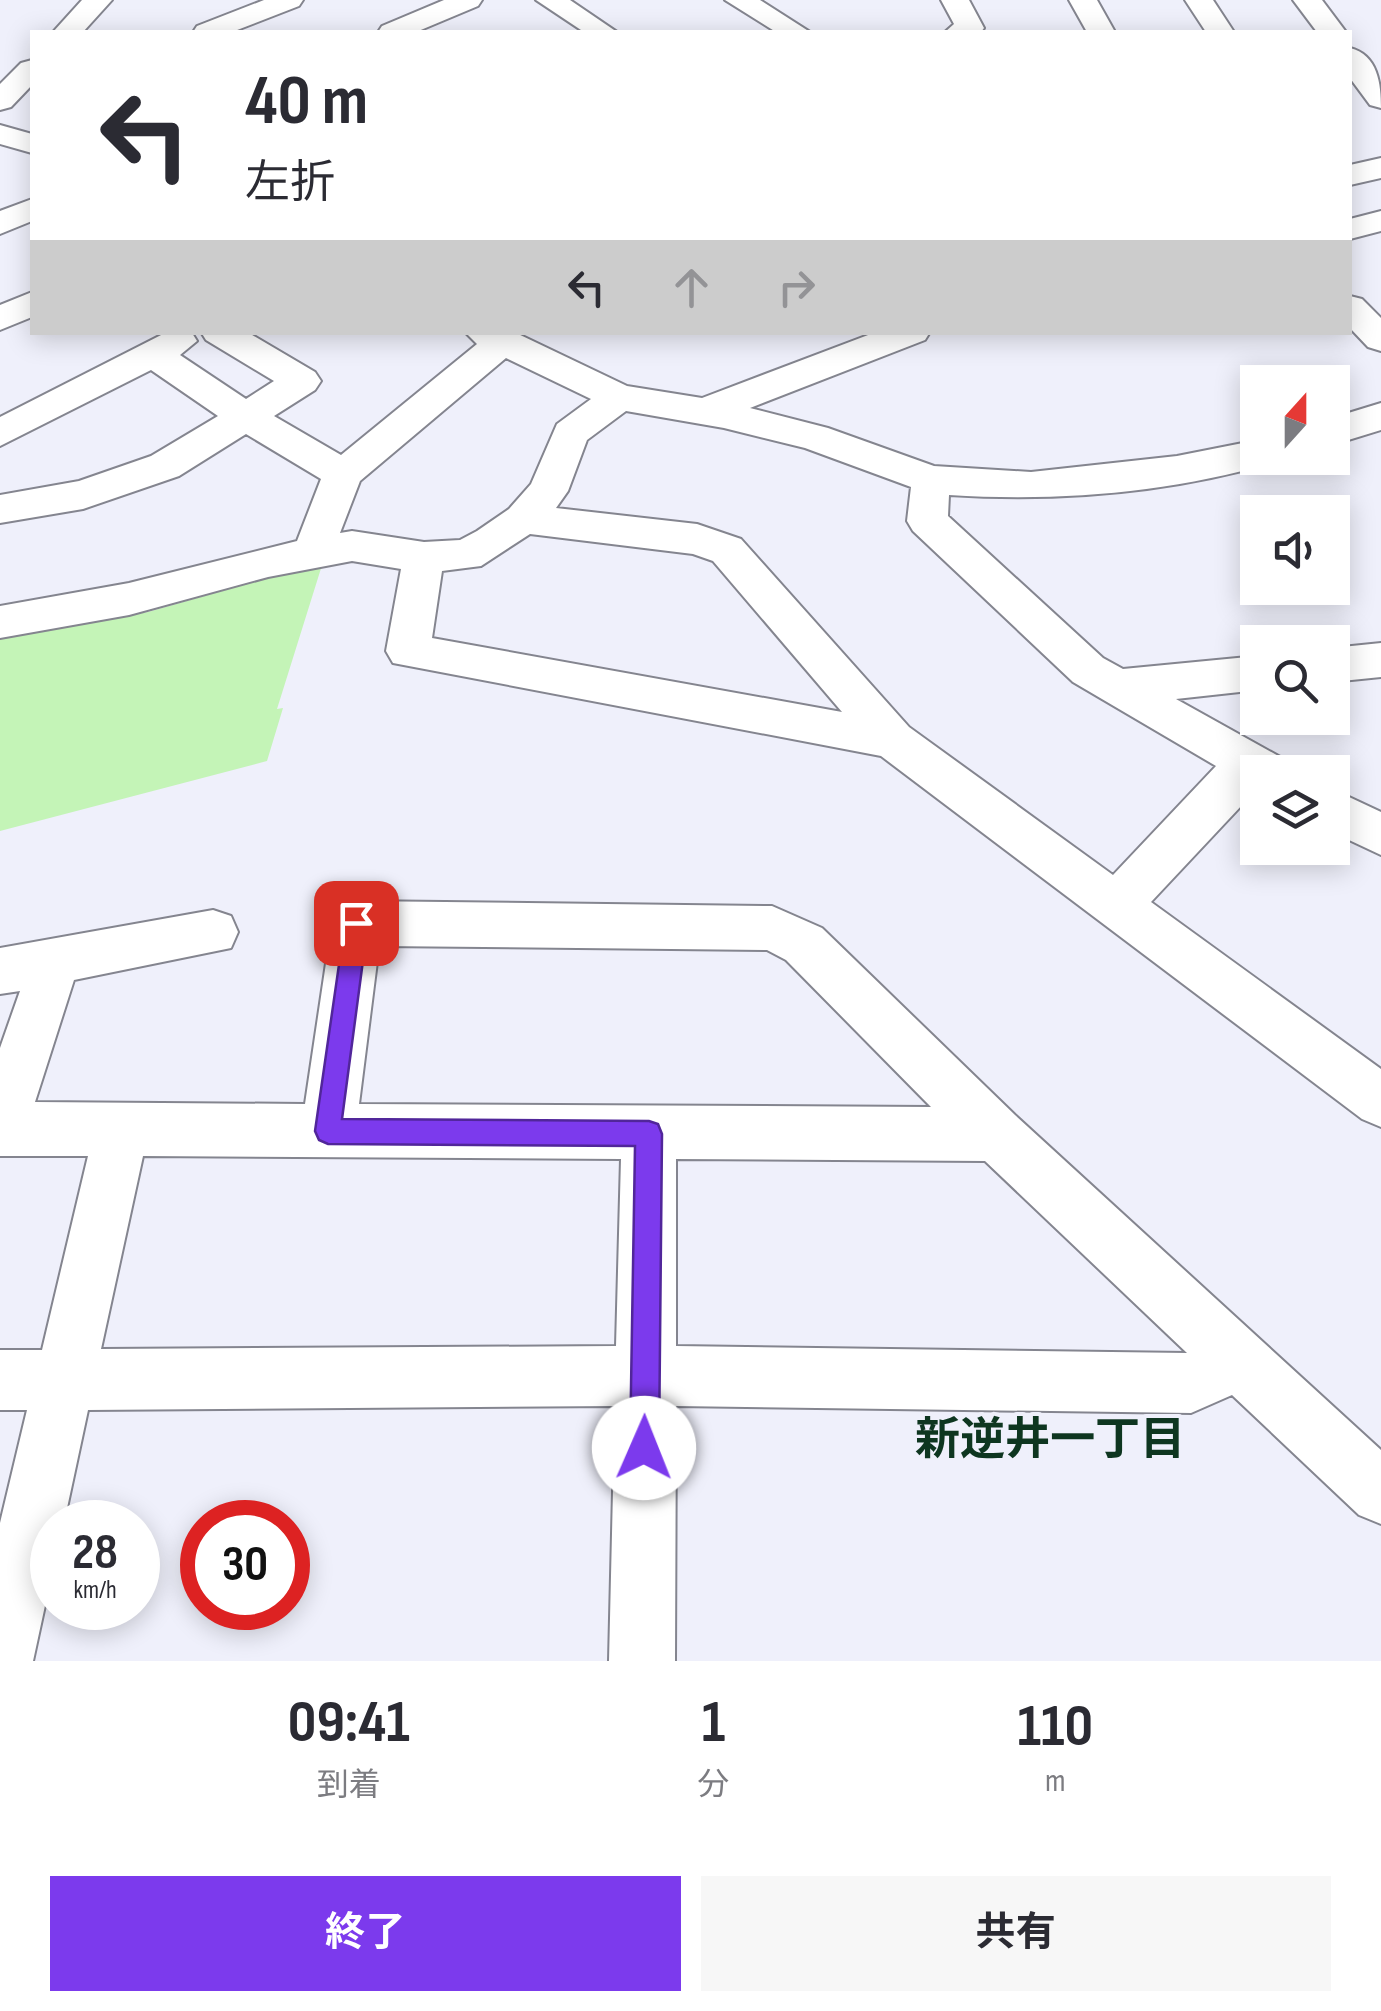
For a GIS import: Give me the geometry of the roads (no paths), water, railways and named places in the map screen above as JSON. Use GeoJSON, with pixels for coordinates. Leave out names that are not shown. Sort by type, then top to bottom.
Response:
{"type":"FeatureCollection","features":[{"type":"Feature","properties":{"kind":"street"},"geometry":{"type":"LineString","coordinates":[[69,30],[98,0]]}},
{"type":"Feature","properties":{"kind":"street"},"geometry":{"type":"LineString","coordinates":[[204,30],[227,0]]}},
{"type":"Feature","properties":{"kind":"street"},"geometry":{"type":"LineString","coordinates":[[208,30],[289,0]]}},
{"type":"Feature","properties":{"kind":"street"},"geometry":{"type":"LineString","coordinates":[[397,30],[468,0]]}},
{"type":"Feature","properties":{"kind":"street"},"geometry":{"type":"LineString","coordinates":[[550,0],[590,30]]}},
{"type":"Feature","properties":{"kind":"street"},"geometry":{"type":"LineString","coordinates":[[739,0],[792,30]]}},
{"type":"Feature","properties":{"kind":"street"},"geometry":{"type":"LineString","coordinates":[[956,0],[970,28],[964,30]]}},
{"type":"Feature","properties":{"kind":"street"},"geometry":{"type":"LineString","coordinates":[[1082,0],[1101,30]]}},
{"type":"Feature","properties":{"kind":"street"},"geometry":{"type":"LineString","coordinates":[[1198,0],[1219,30]]}},
{"type":"Feature","properties":{"kind":"street"},"geometry":{"type":"LineString","coordinates":[[1307,0],[1330,30]]}},
{"type":"Feature","properties":{"kind":"street"},"geometry":{"type":"LineString","coordinates":[[1352,60],[1381,99]]}},
{"type":"Feature","properties":{"kind":"street"},"geometry":{"type":"LineString","coordinates":[[0,102],[30,72]]}},
{"type":"Feature","properties":{"kind":"street"},"geometry":{"type":"LineString","coordinates":[[0,134],[30,143]]}},
{"type":"Feature","properties":{"kind":"street"},"geometry":{"type":"LineString","coordinates":[[1352,175],[1381,168]]}},
{"type":"Feature","properties":{"kind":"street"},"geometry":{"type":"LineString","coordinates":[[1352,229],[1381,221]]}},
{"type":"Feature","properties":{"kind":"street"},"geometry":{"type":"LineString","coordinates":[[0,319],[30,304]]}},
{"type":"Feature","properties":{"kind":"street"},"geometry":{"type":"LineString","coordinates":[[1352,309],[1381,339]]}},
{"type":"Feature","properties":{"kind":"street"},"geometry":{"type":"LineString","coordinates":[[0,433],[189,335]]}},
{"type":"Feature","properties":{"kind":"street"},"geometry":{"type":"LineString","coordinates":[[0,508],[84,495],[165,466],[302,381],[223,335]]}},
{"type":"Feature","properties":{"kind":"street"},"geometry":{"type":"LineString","coordinates":[[318,551],[317,539],[343,474],[502,342],[548,335]]}},
{"type":"Feature","properties":{"kind":"street"},"geometry":{"type":"LineString","coordinates":[[704,412],[904,335]]}},
{"type":"Feature","properties":{"kind":"street"},"geometry":{"type":"LineString","coordinates":[[502,342],[618,396],[814,437],[931,480],[965,485],[1047,484],[1177,470],[1240,456]]}},
{"type":"Feature","properties":{"kind":"street"},"geometry":{"type":"LineString","coordinates":[[154,355],[244,416],[343,474]]}},
{"type":"Feature","properties":{"kind":"street"},"geometry":{"type":"LineString","coordinates":[[0,622],[129,599],[352,546],[424,557],[466,554],[523,519],[548,491],[571,434],[618,396]]}},
{"type":"Feature","properties":{"kind":"street"},"geometry":{"type":"LineString","coordinates":[[1350,426],[1381,416]]}},
{"type":"Feature","properties":{"kind":"street"},"geometry":{"type":"LineString","coordinates":[[931,480],[927,521],[1088,670],[1240,758]]}},
{"type":"Feature","properties":{"kind":"street"},"geometry":{"type":"LineString","coordinates":[[523,519],[697,539],[727,550],[892,740],[1381,1101]]}},
{"type":"Feature","properties":{"kind":"street"},"geometry":{"type":"LineString","coordinates":[[424,557],[408,650],[892,740]]}},
{"type":"Feature","properties":{"kind":"street"},"geometry":{"type":"LineString","coordinates":[[1350,663],[1381,660]]}},
{"type":"Feature","properties":{"kind":"street"},"geometry":{"type":"LineString","coordinates":[[1118,687],[1240,675]]}},
{"type":"Feature","properties":{"kind":"street"},"geometry":{"type":"LineString","coordinates":[[1116,906],[1240,785]]}},
{"type":"Feature","properties":{"kind":"street"},"geometry":{"type":"LineString","coordinates":[[1350,818],[1381,835]]}},
{"type":"Feature","properties":{"kind":"street"},"geometry":{"type":"LineString","coordinates":[[328,1131],[356,923],[772,928],[804,944],[996,1134],[1381,1493]]}},
{"type":"Feature","properties":{"kind":"street"},"geometry":{"type":"LineString","coordinates":[[0,970],[213,932]]}},
{"type":"Feature","properties":{"kind":"street"},"geometry":{"type":"LineString","coordinates":[[54,961],[0,1129],[996,1134]]}},
{"type":"Feature","properties":{"kind":"street"},"geometry":{"type":"LineString","coordinates":[[0,1661],[122,1130]]}},
{"type":"Feature","properties":{"kind":"street"},"geometry":{"type":"LineString","coordinates":[[642,1661],[649,1134]]}},
{"type":"Feature","properties":{"kind":"street"},"geometry":{"type":"LineString","coordinates":[[0,1380],[646,1376],[1191,1383],[1242,1360]]}},
{"type":"Feature","properties":{"kind":"district","name":"新逆井一丁目"},"geometry":{"type":"Point","coordinates":[1050,1440]}}]}
